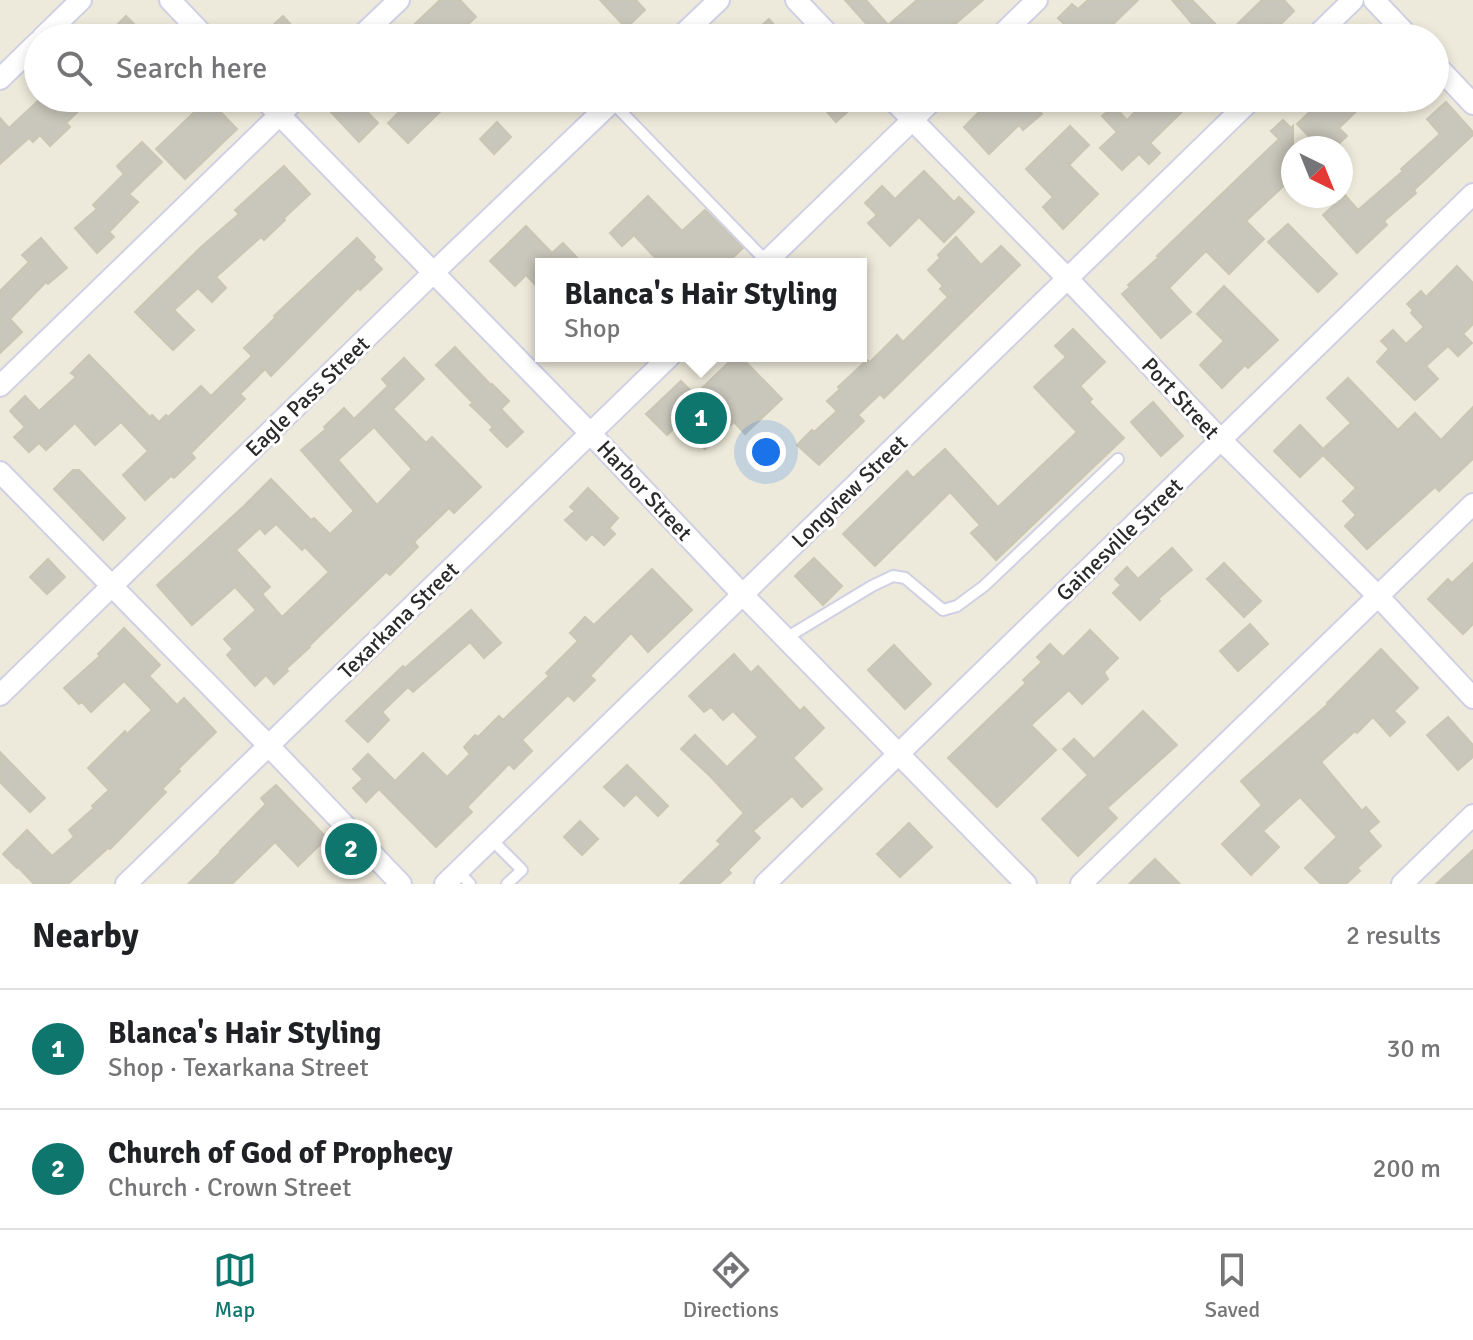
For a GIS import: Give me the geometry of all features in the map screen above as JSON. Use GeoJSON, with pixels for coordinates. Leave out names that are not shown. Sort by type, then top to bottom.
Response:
{"type":"FeatureCollection","features":[{"type":"Feature","properties":{"kind":"street"},"geometry":{"type":"LineString","coordinates":[[56,24],[81,0]]}},
{"type":"Feature","properties":{"kind":"street"},"geometry":{"type":"LineString","coordinates":[[170,0],[193,24]]}},
{"type":"Feature","properties":{"kind":"street"},"geometry":{"type":"LineString","coordinates":[[374,24],[399,0]]}},
{"type":"Feature","properties":{"kind":"street"},"geometry":{"type":"LineString","coordinates":[[694,24],[719,0]]}},
{"type":"Feature","properties":{"kind":"street"},"geometry":{"type":"LineString","coordinates":[[796,0],[819,24]]}},
{"type":"Feature","properties":{"kind":"street"},"geometry":{"type":"LineString","coordinates":[[1012,24],[1037,0]]}},
{"type":"Feature","properties":{"kind":"street"},"geometry":{"type":"LineString","coordinates":[[1328,24],[1353,0]]}},
{"type":"Feature","properties":{"kind":"street"},"geometry":{"type":"LineString","coordinates":[[1374,0],[1397,24]]}},
{"type":"Feature","properties":{"kind":"street"},"geometry":{"type":"LineString","coordinates":[[0,79],[24,56]]}},
{"type":"Feature","properties":{"kind":"street"},"geometry":{"type":"LineString","coordinates":[[1449,79],[1473,104]]}},
{"type":"Feature","properties":{"kind":"street","name":"Harbor Street"},"geometry":{"type":"LineString","coordinates":[[275,112],[1026,884]]}},
{"type":"Feature","properties":{"kind":"street"},"geometry":{"type":"LineString","coordinates":[[0,386],[283,112]]}},
{"type":"Feature","properties":{"kind":"street","name":"Eagle Pass Street"},"geometry":{"type":"LineString","coordinates":[[0,695],[601,112]]}},
{"type":"Feature","properties":{"kind":"street","name":"Port Street"},"geometry":{"type":"LineString","coordinates":[[904,112],[1221,440],[1379,597],[1473,698]]}},
{"type":"Feature","properties":{"kind":"street"},"geometry":{"type":"LineString","coordinates":[[771,258],[920,112]]}},
{"type":"Feature","properties":{"kind":"street","name":"Longview Street"},"geometry":{"type":"LineString","coordinates":[[458,880],[491,839],[1239,112]]}},
{"type":"Feature","properties":{"kind":"street","name":"Gainesville Street"},"geometry":{"type":"LineString","coordinates":[[765,884],[1473,194]]}},
{"type":"Feature","properties":{"kind":"street","name":"Texarkana Street"},"geometry":{"type":"LineString","coordinates":[[126,884],[664,362]]}},
{"type":"Feature","properties":{"kind":"street"},"geometry":{"type":"LineString","coordinates":[[0,472],[401,884]]}},
{"type":"Feature","properties":{"kind":"street"},"geometry":{"type":"LineString","coordinates":[[1081,884],[1473,504]]}},
{"type":"Feature","properties":{"kind":"street"},"geometry":{"type":"LineString","coordinates":[[1402,884],[1473,815]]}},
{"type":"Feature","properties":{"kind":"lane"},"geometry":{"type":"LineString","coordinates":[[625,112],[761,258]]}},
{"type":"Feature","properties":{"kind":"lane"},"geometry":{"type":"LineString","coordinates":[[786,638],[893,576],[905,578],[943,610],[957,606],[984,586],[1118,459]]}},
{"type":"Feature","properties":{"kind":"lane"},"geometry":{"type":"LineString","coordinates":[[491,839],[522,870],[507,884]]}},
{"type":"Feature","properties":{"kind":"building"},"geometry":{"type":"Polygon","coordinates":[[[440,0],[460,0],[476,17],[468,24],[415,24],[440,0]]]}},
{"type":"Feature","properties":{"kind":"building"},"geometry":{"type":"Polygon","coordinates":[[[600,0],[636,0],[645,10],[630,24],[622,24],[600,0]]]}},
{"type":"Feature","properties":{"kind":"building"},"geometry":{"type":"Polygon","coordinates":[[[845,0],[866,0],[887,24],[866,24],[845,0]]]}},
{"type":"Feature","properties":{"kind":"building"},"geometry":{"type":"Polygon","coordinates":[[[917,0],[983,0],[955,24],[889,24],[917,0]]]}},
{"type":"Feature","properties":{"kind":"building"},"geometry":{"type":"Polygon","coordinates":[[[1088,0],[1138,0],[1113,24],[1064,24],[1058,18],[1072,4],[1078,9],[1088,0]]]}},
{"type":"Feature","properties":{"kind":"building"},"geometry":{"type":"Polygon","coordinates":[[[1172,0],[1192,0],[1215,24],[1192,24],[1172,0]]]}},
{"type":"Feature","properties":{"kind":"building"},"geometry":{"type":"Polygon","coordinates":[[[1262,0],[1284,0],[1294,11],[1281,24],[1237,24],[1262,0]]]}},
{"type":"Feature","properties":{"kind":"building"},"geometry":{"type":"Polygon","coordinates":[[[126,16],[134,24],[118,24],[126,16]]]}},
{"type":"Feature","properties":{"kind":"building"},"geometry":{"type":"Polygon","coordinates":[[[283,16],[290,24],[274,24],[283,16]]]}},
{"type":"Feature","properties":{"kind":"building"},"geometry":{"type":"Polygon","coordinates":[[[1449,105],[1473,132],[1414,190],[1416,193],[1384,221],[1387,225],[1357,253],[1323,215],[1331,208],[1353,208],[1353,204],[1358,210],[1440,134],[1427,119],[1435,112],[1449,112],[1449,105]]]}},
{"type":"Feature","properties":{"kind":"building"},"geometry":{"type":"Polygon","coordinates":[[[26,112],[77,112],[66,123],[70,127],[50,146],[40,135],[33,142],[29,138],[0,164],[0,118],[9,128],[26,112]]]}},
{"type":"Feature","properties":{"kind":"building"},"geometry":{"type":"Polygon","coordinates":[[[194,112],[221,112],[237,129],[185,179],[156,149],[194,112]]]}},
{"type":"Feature","properties":{"kind":"building"},"geometry":{"type":"Polygon","coordinates":[[[331,112],[367,112],[378,123],[359,142],[331,112]]]}},
{"type":"Feature","properties":{"kind":"building"},"geometry":{"type":"Polygon","coordinates":[[[399,112],[440,112],[408,143],[388,123],[399,112]]]}},
{"type":"Feature","properties":{"kind":"building"},"geometry":{"type":"Polygon","coordinates":[[[827,112],[847,112],[836,122],[827,112]]]}},
{"type":"Feature","properties":{"kind":"building"},"geometry":{"type":"Polygon","coordinates":[[[979,112],[1042,114],[1023,130],[1019,125],[989,154],[964,127],[979,112]]]}},
{"type":"Feature","properties":{"kind":"building"},"geometry":{"type":"Polygon","coordinates":[[[1107,112],[1120,112],[1127,120],[1135,112],[1182,112],[1150,143],[1160,153],[1149,164],[1139,154],[1122,170],[1100,148],[1117,132],[1102,116],[1107,112]]]}},
{"type":"Feature","properties":{"kind":"building"},"geometry":{"type":"Polygon","coordinates":[[[1309,112],[1356,112],[1339,128],[1347,136],[1308,136],[1297,124],[1309,112]]]}},
{"type":"Feature","properties":{"kind":"building"},"geometry":{"type":"Polygon","coordinates":[[[1283,120],[1291,128],[1293,126],[1293,136],[1281,136],[1281,188],[1246,221],[1264,239],[1229,274],[1205,252],[1169,288],[1191,312],[1161,338],[1122,294],[1157,256],[1279,139],[1271,131],[1283,120]]]}},
{"type":"Feature","properties":{"kind":"building"},"geometry":{"type":"Polygon","coordinates":[[[497,122],[511,137],[494,154],[480,139],[497,122]]]}},
{"type":"Feature","properties":{"kind":"building"},"geometry":{"type":"Polygon","coordinates":[[[1070,126],[1089,145],[1069,165],[1098,194],[1063,229],[1043,207],[1053,197],[1026,169],[1070,126]]]}},
{"type":"Feature","properties":{"kind":"building"},"geometry":{"type":"Polygon","coordinates":[[[142,142],[162,162],[129,194],[138,202],[109,232],[114,237],[97,253],[75,228],[97,209],[93,205],[124,174],[117,166],[142,142]]]}},
{"type":"Feature","properties":{"kind":"building"},"geometry":{"type":"Polygon","coordinates":[[[284,166],[310,194],[264,240],[261,237],[216,277],[226,288],[212,302],[198,288],[174,310],[194,330],[173,350],[135,312],[239,214],[235,210],[284,166]]]}},
{"type":"Feature","properties":{"kind":"building"},"geometry":{"type":"Polygon","coordinates":[[[924,171],[954,202],[959,197],[974,212],[944,242],[919,217],[890,246],[868,223],[877,215],[865,203],[882,186],[895,199],[924,171]]]}},
{"type":"Feature","properties":{"kind":"building"},"geometry":{"type":"Polygon","coordinates":[[[648,196],[682,231],[705,210],[743,248],[732,258],[655,258],[634,235],[622,246],[610,233],[648,196]]]}},
{"type":"Feature","properties":{"kind":"building"},"geometry":{"type":"Polygon","coordinates":[[[1288,224],[1337,274],[1318,292],[1268,242],[1288,224]]]}},
{"type":"Feature","properties":{"kind":"building"},"geometry":{"type":"Polygon","coordinates":[[[526,226],[552,253],[563,243],[577,258],[535,258],[535,285],[526,275],[515,286],[490,261],[526,226]]]}},
{"type":"Feature","properties":{"kind":"building"},"geometry":{"type":"Polygon","coordinates":[[[956,237],[981,265],[1001,246],[1020,265],[884,398],[880,394],[858,415],[864,421],[819,465],[797,445],[837,411],[827,401],[867,360],[870,362],[897,335],[903,342],[948,297],[940,289],[943,286],[928,270],[940,258],[938,255],[956,237]]]}},
{"type":"Feature","properties":{"kind":"building"},"geometry":{"type":"Polygon","coordinates":[[[41,238],[67,268],[48,284],[46,282],[10,319],[22,332],[0,353],[0,291],[29,262],[22,255],[41,238]]]}},
{"type":"Feature","properties":{"kind":"building"},"geometry":{"type":"Polygon","coordinates":[[[357,238],[382,269],[360,290],[358,288],[271,376],[265,369],[240,394],[245,399],[191,453],[195,458],[145,500],[123,475],[148,451],[121,422],[95,445],[75,423],[46,450],[39,443],[29,452],[14,437],[25,427],[10,411],[25,396],[39,411],[76,377],[71,373],[89,355],[150,417],[152,415],[159,422],[201,386],[211,396],[252,356],[244,348],[357,238]]]}},
{"type":"Feature","properties":{"kind":"building"},"geometry":{"type":"Polygon","coordinates":[[[1457,266],[1473,283],[1473,324],[1463,334],[1472,343],[1458,356],[1448,346],[1426,366],[1438,379],[1415,400],[1377,362],[1389,349],[1381,341],[1393,330],[1406,344],[1424,327],[1407,304],[1421,291],[1426,297],[1457,266]]]}},
{"type":"Feature","properties":{"kind":"building"},"geometry":{"type":"Polygon","coordinates":[[[1224,286],[1278,340],[1248,368],[1245,365],[1222,388],[1200,365],[1224,341],[1197,314],[1224,286]]]}},
{"type":"Feature","properties":{"kind":"building"},"geometry":{"type":"Polygon","coordinates":[[[1073,329],[1105,362],[1080,386],[1092,399],[1089,402],[1124,438],[996,560],[971,533],[980,525],[950,492],[875,566],[843,534],[907,471],[913,478],[945,449],[998,507],[1077,432],[1034,387],[1066,357],[1055,346],[1073,329]]]}},
{"type":"Feature","properties":{"kind":"building"},"geometry":{"type":"Polygon","coordinates":[[[455,347],[509,401],[501,409],[523,432],[507,447],[490,430],[493,427],[470,405],[473,403],[436,365],[455,347]]]}},
{"type":"Feature","properties":{"kind":"building"},"geometry":{"type":"Polygon","coordinates":[[[404,358],[424,379],[393,409],[426,443],[432,437],[481,487],[454,513],[449,508],[414,542],[418,547],[390,575],[386,572],[274,684],[266,675],[255,686],[227,655],[233,649],[224,639],[256,610],[235,587],[192,625],[157,585],[271,479],[311,520],[314,518],[330,534],[354,511],[301,450],[326,429],[324,427],[344,408],[354,419],[388,386],[382,379],[404,358]],[[374,427],[338,460],[377,505],[412,469],[374,427]],[[276,524],[265,534],[260,528],[236,550],[270,587],[262,594],[282,617],[329,572],[305,547],[302,550],[276,524]]]}},
{"type":"Feature","properties":{"kind":"building"},"geometry":{"type":"Polygon","coordinates":[[[729,362],[746,362],[782,399],[745,434],[734,422],[705,449],[680,423],[667,435],[646,414],[681,381],[695,395],[729,362]]]}},
{"type":"Feature","properties":{"kind":"building"},"geometry":{"type":"Polygon","coordinates":[[[1348,378],[1398,430],[1415,413],[1441,440],[1473,407],[1473,459],[1439,491],[1435,487],[1367,549],[1345,526],[1356,515],[1343,501],[1356,488],[1323,455],[1300,477],[1274,451],[1300,425],[1323,449],[1351,423],[1327,398],[1348,378]]]}},
{"type":"Feature","properties":{"kind":"building"},"geometry":{"type":"Polygon","coordinates":[[[1153,402],[1183,436],[1161,456],[1131,422],[1153,402]]]}},
{"type":"Feature","properties":{"kind":"building"},"geometry":{"type":"Polygon","coordinates":[[[73,470],[79,470],[125,518],[103,540],[54,489],[73,470]]]}},
{"type":"Feature","properties":{"kind":"building"},"geometry":{"type":"Polygon","coordinates":[[[588,488],[618,518],[609,528],[615,534],[604,545],[592,534],[586,540],[565,520],[575,511],[570,507],[588,488]]]}},
{"type":"Feature","properties":{"kind":"building"},"geometry":{"type":"Polygon","coordinates":[[[1172,548],[1192,570],[1158,599],[1160,601],[1140,620],[1113,593],[1121,585],[1115,579],[1127,567],[1138,579],[1172,548]]]}},
{"type":"Feature","properties":{"kind":"building"},"geometry":{"type":"Polygon","coordinates":[[[814,558],[842,586],[823,605],[795,576],[814,558]]]}},
{"type":"Feature","properties":{"kind":"building"},"geometry":{"type":"Polygon","coordinates":[[[48,559],[65,577],[47,594],[30,577],[48,559]]]}},
{"type":"Feature","properties":{"kind":"building"},"geometry":{"type":"Polygon","coordinates":[[[1224,563],[1261,601],[1244,617],[1207,579],[1224,563]]]}},
{"type":"Feature","properties":{"kind":"building"},"geometry":{"type":"Polygon","coordinates":[[[1473,563],[1473,624],[1463,634],[1428,599],[1448,579],[1452,583],[1473,563]]]}},
{"type":"Feature","properties":{"kind":"building"},"geometry":{"type":"Polygon","coordinates":[[[652,569],[692,610],[648,652],[631,633],[590,676],[595,680],[574,701],[568,695],[522,740],[532,751],[514,769],[509,764],[467,807],[472,812],[436,847],[379,789],[366,802],[353,788],[363,779],[353,769],[368,754],[395,781],[423,753],[447,777],[470,754],[464,747],[475,735],[478,737],[499,716],[503,720],[549,676],[546,673],[578,641],[570,633],[585,617],[594,625],[652,569]]]}},
{"type":"Feature","properties":{"kind":"building"},"geometry":{"type":"Polygon","coordinates":[[[471,610],[501,643],[484,658],[470,642],[413,692],[408,687],[382,712],[389,720],[368,742],[346,721],[403,666],[405,668],[471,610]]]}},
{"type":"Feature","properties":{"kind":"building"},"geometry":{"type":"Polygon","coordinates":[[[1250,624],[1268,644],[1238,671],[1220,651],[1250,624]]]}},
{"type":"Feature","properties":{"kind":"building"},"geometry":{"type":"Polygon","coordinates":[[[124,628],[160,665],[149,676],[177,705],[184,698],[216,732],[178,769],[180,771],[162,789],[166,792],[110,849],[68,884],[34,884],[3,854],[27,830],[52,856],[74,837],[69,830],[109,790],[88,768],[125,731],[127,734],[152,710],[124,681],[91,712],[64,688],[100,656],[98,654],[124,628]]]}},
{"type":"Feature","properties":{"kind":"building"},"geometry":{"type":"Polygon","coordinates":[[[1090,630],[1118,658],[1104,672],[1108,679],[1082,704],[1069,690],[1031,725],[1056,750],[997,807],[948,758],[1026,683],[1023,680],[1042,662],[1037,657],[1050,644],[1063,657],[1090,630]]]}},
{"type":"Feature","properties":{"kind":"building"},"geometry":{"type":"Polygon","coordinates":[[[894,645],[931,684],[905,709],[868,670],[894,645]]]}},
{"type":"Feature","properties":{"kind":"building"},"geometry":{"type":"Polygon","coordinates":[[[1381,649],[1418,688],[1394,711],[1405,722],[1390,736],[1373,717],[1321,762],[1362,811],[1366,807],[1379,822],[1368,831],[1381,846],[1357,868],[1360,871],[1346,884],[1321,884],[1305,868],[1337,837],[1300,797],[1263,831],[1279,847],[1251,875],[1222,844],[1262,805],[1241,781],[1328,704],[1381,649]]]}},
{"type":"Feature","properties":{"kind":"building"},"geometry":{"type":"Polygon","coordinates":[[[734,654],[751,673],[758,666],[800,711],[804,707],[824,728],[793,758],[822,789],[802,807],[792,796],[753,831],[760,838],[728,870],[731,873],[719,884],[680,884],[721,844],[717,841],[744,813],[681,749],[695,735],[727,767],[758,737],[733,711],[723,720],[711,707],[704,712],[689,696],[734,654]]]}},
{"type":"Feature","properties":{"kind":"building"},"geometry":{"type":"Polygon","coordinates":[[[1143,711],[1177,745],[1107,808],[1117,818],[1078,856],[1042,819],[1088,775],[1063,749],[1074,739],[1094,759],[1143,711]]]}},
{"type":"Feature","properties":{"kind":"building"},"geometry":{"type":"Polygon","coordinates":[[[1448,717],[1473,745],[1473,757],[1458,770],[1427,735],[1448,717]]]}},
{"type":"Feature","properties":{"kind":"building"},"geometry":{"type":"Polygon","coordinates":[[[0,752],[45,798],[30,812],[0,782],[0,752]]]}},
{"type":"Feature","properties":{"kind":"building"},"geometry":{"type":"Polygon","coordinates":[[[627,765],[668,806],[658,816],[636,794],[624,806],[604,787],[627,765]]]}},
{"type":"Feature","properties":{"kind":"building"},"geometry":{"type":"Polygon","coordinates":[[[276,785],[327,838],[298,866],[275,842],[232,884],[188,884],[266,804],[261,798],[276,785]]]}},
{"type":"Feature","properties":{"kind":"building"},"geometry":{"type":"Polygon","coordinates":[[[580,821],[598,839],[582,855],[564,837],[580,821]]]}},
{"type":"Feature","properties":{"kind":"building"},"geometry":{"type":"Polygon","coordinates":[[[909,823],[932,847],[900,877],[877,854],[909,823]]]}},
{"type":"Feature","properties":{"kind":"building"},"geometry":{"type":"Polygon","coordinates":[[[1473,850],[1473,884],[1436,884],[1473,850]]]}},
{"type":"Feature","properties":{"kind":"building"},"geometry":{"type":"Polygon","coordinates":[[[1155,859],[1180,884],[1129,884],[1155,859]]]}},
{"type":"Feature","properties":{"kind":"place","name":"Blanca's Hair Styling"},"geometry":{"type":"Point","coordinates":[701,418]}},
{"type":"Feature","properties":{"kind":"place","name":"Church of God of Prophecy"},"geometry":{"type":"Point","coordinates":[351,849]}}]}
